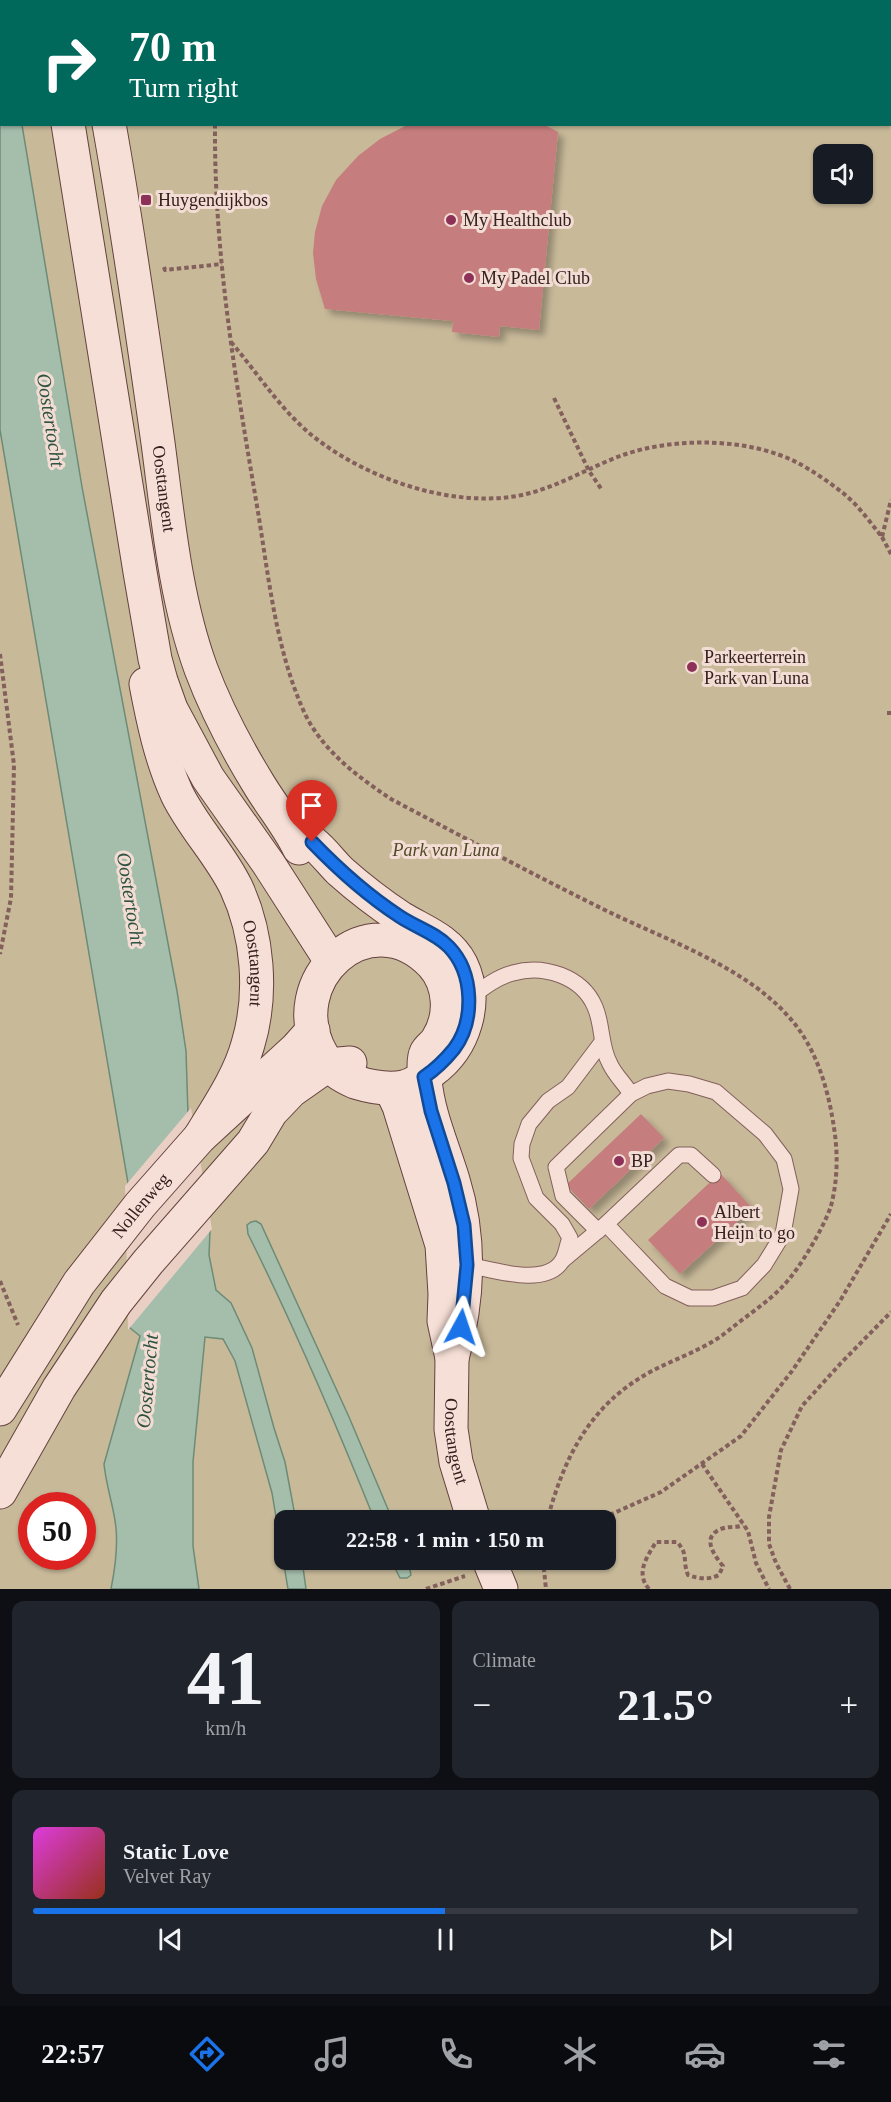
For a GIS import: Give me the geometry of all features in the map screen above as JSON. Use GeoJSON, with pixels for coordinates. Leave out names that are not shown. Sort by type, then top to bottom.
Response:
{"type":"FeatureCollection","features":[{"type":"Feature","properties":{"kind":"main road","name":"Oosttangent"},"geometry":{"type":"LineString","coordinates":[[68,126],[155,659],[171,709],[208,777],[332,961]]}},
{"type":"Feature","properties":{"kind":"main road","name":"Oosttangent"},"geometry":{"type":"LineString","coordinates":[[109,126],[128,234],[172,545],[190,632],[201,669],[229,732],[259,784],[290,829],[303,855],[322,876],[386,930],[401,931]]}},
{"type":"Feature","properties":{"kind":"main road","name":"Oosttangent"},"geometry":{"type":"LineString","coordinates":[[155,659],[146,684],[163,758],[178,796],[235,886],[248,922],[255,952],[256,1001],[248,1044],[238,1072],[201,1137]]}},
{"type":"Feature","properties":{"kind":"main road"},"geometry":{"type":"LineString","coordinates":[[336,1071],[360,1063],[388,1066],[400,1065],[424,1065],[440,1065],[456,1047],[465,1029],[470,998],[460,963],[449,947],[423,930],[401,931],[389,941],[368,941],[348,949],[332,961],[320,977],[311,1016],[320,1053],[336,1071],[363,1084],[391,1089],[406,1086],[424,1065],[445,1022],[448,1003],[445,986],[439,972],[415,950],[401,931]]}},
{"type":"Feature","properties":{"kind":"main road","name":"Nollenweg"},"geometry":{"type":"LineString","coordinates":[[0,1409],[79,1283],[107,1246],[201,1137],[296,1049],[313,1030]]}},
{"type":"Feature","properties":{"kind":"main road","name":"Oosttangent"},"geometry":{"type":"LineString","coordinates":[[424,1065],[431,1111],[454,1183],[464,1225],[467,1265],[461,1327],[452,1358]]}},
{"type":"Feature","properties":{"kind":"main road"},"geometry":{"type":"LineString","coordinates":[[0,1492],[59,1388],[116,1302],[208,1191],[253,1142],[281,1125],[308,1098],[335,1081],[336,1071]]}},
{"type":"Feature","properties":{"kind":"main road","name":"Oosttangent"},"geometry":{"type":"LineString","coordinates":[[391,1089],[399,1106],[438,1227],[444,1263],[444,1322],[452,1358],[451,1429],[456,1462],[471,1510]]}},
{"type":"Feature","properties":{"kind":"main road"},"geometry":{"type":"LineString","coordinates":[[493,1570],[501,1589]]}},
{"type":"Feature","properties":{"kind":"lane"},"geometry":{"type":"LineString","coordinates":[[470,998],[488,985],[512,973],[531,969],[551,972],[578,984],[595,1006],[602,1042],[610,1065],[632,1094]]}},
{"type":"Feature","properties":{"kind":"lane"},"geometry":{"type":"LineString","coordinates":[[563,1260],[570,1238],[562,1224],[536,1198],[521,1158],[522,1144],[529,1124],[548,1101],[568,1088],[602,1042]]}},
{"type":"Feature","properties":{"kind":"lane"},"geometry":{"type":"LineString","coordinates":[[668,1081],[716,1092],[765,1134],[784,1159],[791,1189],[783,1234],[764,1265],[742,1288],[713,1298],[690,1298],[665,1286],[602,1228],[563,1196],[556,1167],[632,1094],[647,1086],[668,1081]]}},
{"type":"Feature","properties":{"kind":"lane"},"geometry":{"type":"LineString","coordinates":[[467,1265],[530,1276],[552,1272],[679,1155],[691,1155],[713,1175]]}},
{"type":"Feature","properties":{"kind":"path"},"geometry":{"type":"LineString","coordinates":[[215,126],[218,220],[229,340],[279,633],[293,685],[306,716],[328,748],[358,777],[391,799],[608,911],[688,947],[764,994],[793,1021],[811,1046],[831,1104],[838,1159],[830,1207],[807,1254],[783,1286],[716,1341],[653,1370],[627,1385],[609,1401],[588,1425],[566,1463],[551,1510]]}},
{"type":"Feature","properties":{"kind":"path"},"geometry":{"type":"LineString","coordinates":[[163,260],[165,270],[222,264]]}},
{"type":"Feature","properties":{"kind":"path"},"geometry":{"type":"LineString","coordinates":[[229,340],[286,409],[321,443],[387,479],[438,494],[473,500],[510,497],[540,491],[643,448],[711,442],[746,446],[797,462],[844,494],[882,537],[891,554]]}},
{"type":"Feature","properties":{"kind":"path"},"geometry":{"type":"LineString","coordinates":[[554,398],[589,471],[602,490]]}},
{"type":"Feature","properties":{"kind":"path"},"geometry":{"type":"LineString","coordinates":[[882,537],[891,500]]}},
{"type":"Feature","properties":{"kind":"path"},"geometry":{"type":"LineString","coordinates":[[0,654],[15,765],[11,898],[0,954]]}},
{"type":"Feature","properties":{"kind":"path"},"geometry":{"type":"LineString","coordinates":[[616,1512],[661,1492],[741,1436],[792,1371],[840,1300],[891,1214]]}},
{"type":"Feature","properties":{"kind":"path"},"geometry":{"type":"LineString","coordinates":[[0,1281],[9,1308],[33,1356]]}},
{"type":"Feature","properties":{"kind":"path"},"geometry":{"type":"LineString","coordinates":[[790,1589],[769,1544],[769,1517],[781,1450],[802,1406],[891,1311]]}},
{"type":"Feature","properties":{"kind":"path"},"geometry":{"type":"LineString","coordinates":[[701,1464],[748,1531],[756,1563],[769,1589]]}},
{"type":"Feature","properties":{"kind":"path"},"geometry":{"type":"LineString","coordinates":[[649,1589],[644,1583],[642,1568],[656,1542],[677,1542],[685,1551],[688,1575],[707,1579],[719,1575],[723,1566],[712,1553],[710,1544],[712,1538],[722,1528],[743,1525]]}},
{"type":"Feature","properties":{"kind":"path"},"geometry":{"type":"LineString","coordinates":[[544,1570],[546,1589]]}},
{"type":"Feature","properties":{"kind":"green space","name":"Park van Luna"},"geometry":{"type":"Polygon","coordinates":[[[0,126],[891,126],[891,1589],[0,1589],[0,126]]]}},
{"type":"Feature","properties":{"kind":"water","name":"Oostertocht"},"geometry":{"type":"Polygon","coordinates":[[[0,126],[22,126],[82,487],[177,991],[186,1051],[188,1114],[210,1231],[209,1255],[216,1290],[231,1303],[252,1348],[285,1462],[294,1510],[275,1510],[235,1361],[223,1339],[205,1337],[193,1462],[193,1546],[199,1589],[111,1589],[117,1536],[104,1464],[140,1336],[130,1328],[128,1183],[0,430],[0,126]]]}},
{"type":"Feature","properties":{"kind":"water"},"geometry":{"type":"Polygon","coordinates":[[[256,1221],[261,1224],[349,1417],[388,1510],[370,1510],[314,1376],[248,1234],[247,1225],[256,1221]]]}},
{"type":"Feature","properties":{"kind":"water"},"geometry":{"type":"Polygon","coordinates":[[[285,1570],[303,1570],[306,1589],[288,1589],[285,1570]]]}},
{"type":"Feature","properties":{"kind":"water"},"geometry":{"type":"Polygon","coordinates":[[[396,1570],[410,1570],[411,1575],[407,1578],[400,1578],[396,1570]]]}},
{"type":"Feature","properties":{"kind":"pier"},"geometry":{"type":"Polygon","coordinates":[[[191,1108],[212,1229],[128,1330],[125,1186],[191,1108]]]}},
{"type":"Feature","properties":{"kind":"building"},"geometry":{"type":"Polygon","coordinates":[[[405,126],[547,126],[558,132],[539,330],[500,326],[499,337],[452,332],[453,321],[325,309],[316,279],[313,253],[315,232],[322,206],[336,180],[358,156],[380,139],[405,126]]]}},
{"type":"Feature","properties":{"kind":"building"},"geometry":{"type":"Polygon","coordinates":[[[641,1114],[664,1138],[589,1209],[566,1185],[641,1114]]]}},
{"type":"Feature","properties":{"kind":"building"},"geometry":{"type":"Polygon","coordinates":[[[720,1173],[752,1208],[680,1274],[648,1240],[720,1173]]]}},
{"type":"Feature","properties":{"kind":"place","name":"Huygendijkbos"},"geometry":{"type":"Point","coordinates":[146,200]}},
{"type":"Feature","properties":{"kind":"place","name":"My Healthclub"},"geometry":{"type":"Point","coordinates":[451,220]}},
{"type":"Feature","properties":{"kind":"place","name":"My Padel Club"},"geometry":{"type":"Point","coordinates":[469,278]}},
{"type":"Feature","properties":{"kind":"place","name":"Parkeerterrein Park van Luna"},"geometry":{"type":"Point","coordinates":[692,667]}},
{"type":"Feature","properties":{"kind":"place","name":"BP"},"geometry":{"type":"Point","coordinates":[619,1161]}},
{"type":"Feature","properties":{"kind":"place","name":"Albert Heijn to go"},"geometry":{"type":"Point","coordinates":[702,1222]}},
{"type":"Feature","properties":{"kind":"route"},"geometry":{"type":"LineString","coordinates":[[312,842],[340,871],[367,893],[401,918],[449,947],[460,963],[467,982],[470,998],[465,1029],[456,1047],[440,1065],[424,1077],[431,1111],[454,1183],[464,1225],[467,1265],[461,1327]]}}]}
